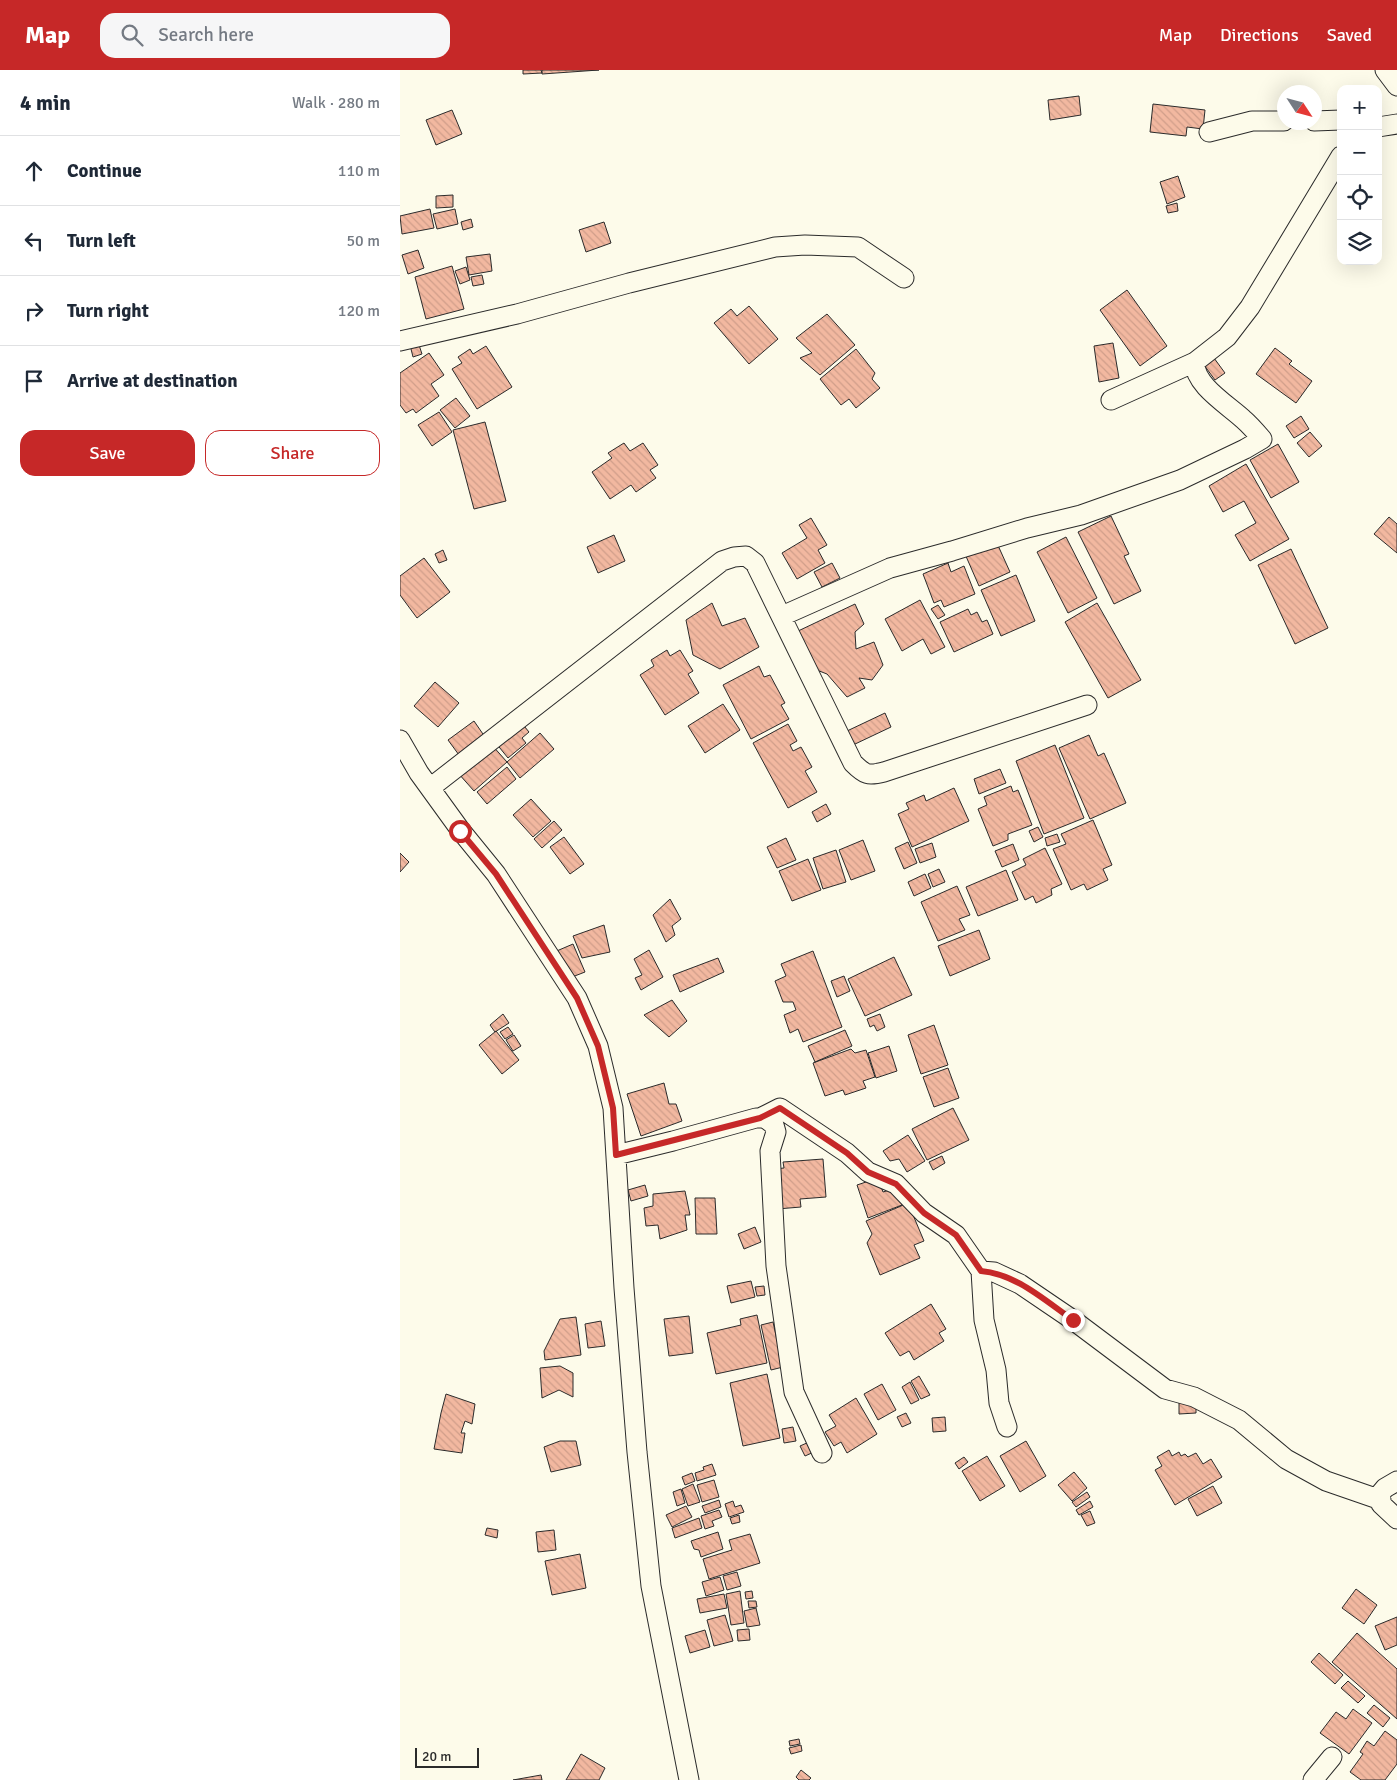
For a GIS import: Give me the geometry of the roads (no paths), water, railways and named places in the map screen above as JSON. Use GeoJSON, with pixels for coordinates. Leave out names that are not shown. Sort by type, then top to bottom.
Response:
{"type":"FeatureCollection","features":[{"type":"Feature","properties":{"kind":"street"},"geometry":{"type":"LineString","coordinates":[[1385,70],[1397,86]]}},
{"type":"Feature","properties":{"kind":"street"},"geometry":{"type":"LineString","coordinates":[[1322,120],[1337,120]]}},
{"type":"Feature","properties":{"kind":"street"},"geometry":{"type":"LineString","coordinates":[[1209,132],[1252,121],[1277,121]]}},
{"type":"Feature","properties":{"kind":"street"},"geometry":{"type":"LineString","coordinates":[[1382,126],[1397,124]]}},
{"type":"Feature","properties":{"kind":"street"},"geometry":{"type":"LineString","coordinates":[[1111,400],[1195,362],[1227,337],[1250,307],[1337,163]]}},
{"type":"Feature","properties":{"kind":"street"},"geometry":{"type":"LineString","coordinates":[[400,341],[516,314],[629,282],[775,247],[805,245],[858,247],[904,278]]}},
{"type":"Feature","properties":{"kind":"street"},"geometry":{"type":"LineString","coordinates":[[782,616],[890,568],[1027,528],[1081,515],[1180,480],[1262,439],[1243,419],[1214,396],[1195,369],[1195,362]]}},
{"type":"Feature","properties":{"kind":"street"},"geometry":{"type":"LineString","coordinates":[[430,788],[722,561],[734,557],[746,556],[754,563],[782,616],[853,763],[861,771],[870,775],[1088,705]]}},
{"type":"Feature","properties":{"kind":"street"},"geometry":{"type":"LineString","coordinates":[[400,740],[419,773],[460,831],[496,874],[577,998],[598,1046],[613,1108],[624,1288],[645,1539],[651,1586],[689,1780]]}},
{"type":"Feature","properties":{"kind":"street"},"geometry":{"type":"LineString","coordinates":[[616,1155],[760,1118],[780,1108],[847,1153],[868,1172],[896,1184],[924,1213],[956,1235],[981,1271],[984,1320],[996,1370],[999,1403],[1007,1427]]}},
{"type":"Feature","properties":{"kind":"street"},"geometry":{"type":"LineString","coordinates":[[760,1118],[764,1118],[774,1125],[776,1132],[770,1151],[776,1266],[794,1392],[822,1453]]}},
{"type":"Feature","properties":{"kind":"street"},"geometry":{"type":"LineString","coordinates":[[981,1271],[994,1272],[1020,1284],[1073,1320],[1165,1389],[1194,1398],[1239,1420],[1286,1459],[1326,1481],[1381,1500]]}},
{"type":"Feature","properties":{"kind":"street"},"geometry":{"type":"LineString","coordinates":[[1397,1481],[1385,1488],[1380,1494],[1382,1504],[1397,1519]]}},
{"type":"Feature","properties":{"kind":"street"},"geometry":{"type":"LineString","coordinates":[[1313,1780],[1332,1756]]}}]}
